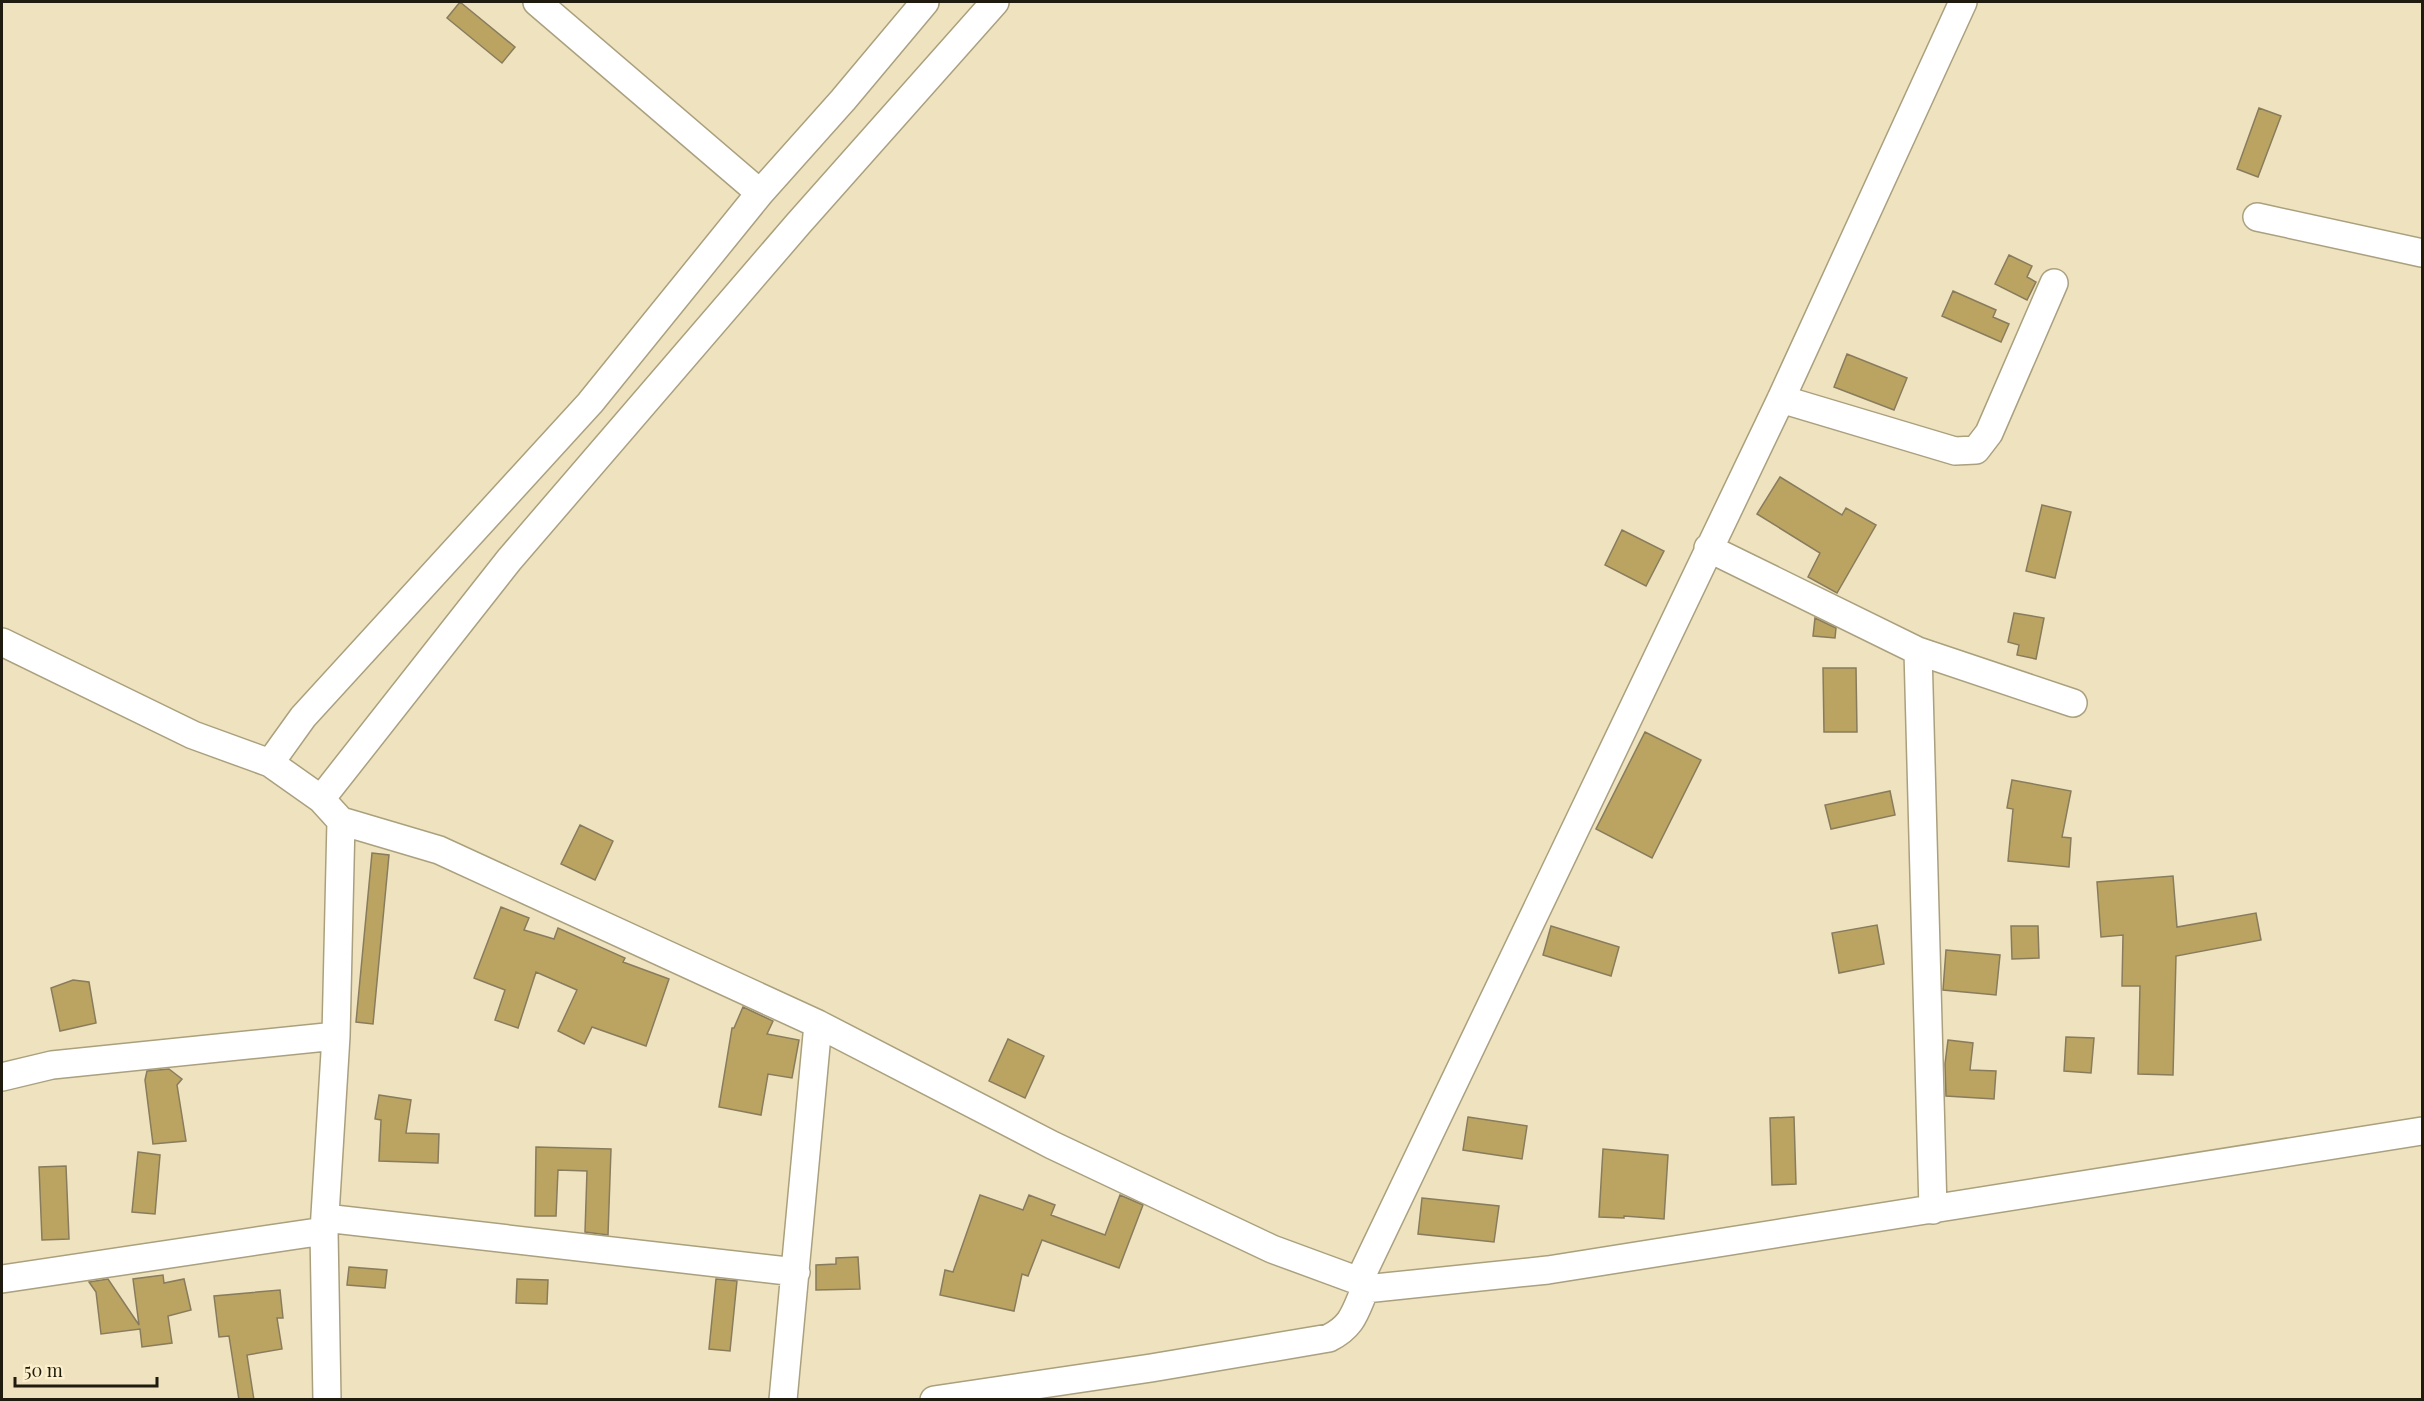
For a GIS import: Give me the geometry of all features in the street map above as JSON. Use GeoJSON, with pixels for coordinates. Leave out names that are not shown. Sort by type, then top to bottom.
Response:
{"type":"FeatureCollection","features":[{"type":"Feature","properties":{"kind":"street"},"geometry":{"type":"LineString","coordinates":[[537,2],[760,193]]}},
{"type":"Feature","properties":{"kind":"street"},"geometry":{"type":"LineString","coordinates":[[270,763],[303,717],[590,403],[760,193],[843,100],[925,2]]}},
{"type":"Feature","properties":{"kind":"street"},"geometry":{"type":"LineString","coordinates":[[321,799],[509,560],[806,215],[995,2]]}},
{"type":"Feature","properties":{"kind":"street"},"geometry":{"type":"LineString","coordinates":[[934,1400],[1329,1338],[1346,1326],[1358,1310],[1362,1285],[1780,399],[1963,2]]}},
{"type":"Feature","properties":{"kind":"street"},"geometry":{"type":"LineString","coordinates":[[2257,217],[2422,253]]}},
{"type":"Feature","properties":{"kind":"street"},"geometry":{"type":"LineString","coordinates":[[1780,399],[1955,451],[1976,450],[1989,433],[2054,284]]}},
{"type":"Feature","properties":{"kind":"street"},"geometry":{"type":"LineString","coordinates":[[1708,548],[1918,651],[2073,703]]}},
{"type":"Feature","properties":{"kind":"street"},"geometry":{"type":"LineString","coordinates":[[2,642],[193,735],[270,763],[321,799],[341,821],[439,850],[818,1024],[1073,1155],[1272,1249],[1362,1285],[1548,1270],[2422,1131]]}},
{"type":"Feature","properties":{"kind":"street"},"geometry":{"type":"LineString","coordinates":[[1918,651],[1933,1210]]}},
{"type":"Feature","properties":{"kind":"street"},"geometry":{"type":"LineString","coordinates":[[327,1400],[325,1225],[336,1036],[341,821]]}},
{"type":"Feature","properties":{"kind":"street"},"geometry":{"type":"LineString","coordinates":[[783,1400],[818,1024]]}},
{"type":"Feature","properties":{"kind":"street"},"geometry":{"type":"LineString","coordinates":[[2,1077],[52,1065],[336,1036]]}},
{"type":"Feature","properties":{"kind":"street"},"geometry":{"type":"LineString","coordinates":[[2,1279],[325,1225],[796,1272]]}},
{"type":"Feature","properties":{"kind":"building"},"geometry":{"type":"Polygon","coordinates":[[[460,2],[515,47],[502,63],[447,18],[460,2]]]}},
{"type":"Feature","properties":{"kind":"building"},"geometry":{"type":"Polygon","coordinates":[[[2259,108],[2281,116],[2258,177],[2237,169],[2259,108]]]}},
{"type":"Feature","properties":{"kind":"building"},"geometry":{"type":"Polygon","coordinates":[[[2009,255],[2032,266],[2027,277],[2036,282],[2027,300],[1995,284],[2009,255]]]}},
{"type":"Feature","properties":{"kind":"building"},"geometry":{"type":"Polygon","coordinates":[[[1953,291],[1996,310],[1993,317],[2009,324],[2001,342],[1942,316],[1953,291]]]}},
{"type":"Feature","properties":{"kind":"building"},"geometry":{"type":"Polygon","coordinates":[[[1847,354],[1907,378],[1894,410],[1834,387],[1847,354]]]}},
{"type":"Feature","properties":{"kind":"building"},"geometry":{"type":"Polygon","coordinates":[[[1780,477],[1842,515],[1846,508],[1876,525],[1837,593],[1808,577],[1820,553],[1757,514],[1780,477]]]}},
{"type":"Feature","properties":{"kind":"building"},"geometry":{"type":"Polygon","coordinates":[[[2042,505],[2071,512],[2055,578],[2026,571],[2042,505]]]}},
{"type":"Feature","properties":{"kind":"building"},"geometry":{"type":"Polygon","coordinates":[[[1622,530],[1664,551],[1646,586],[1605,565],[1622,530]]]}},
{"type":"Feature","properties":{"kind":"building"},"geometry":{"type":"Polygon","coordinates":[[[2014,613],[2044,618],[2036,659],[2017,655],[2019,645],[2008,642],[2014,613]]]}},
{"type":"Feature","properties":{"kind":"building"},"geometry":{"type":"Polygon","coordinates":[[[1815,618],[1836,628],[1835,638],[1813,636],[1815,618]]]}},
{"type":"Feature","properties":{"kind":"building"},"geometry":{"type":"Polygon","coordinates":[[[1823,668],[1856,668],[1857,732],[1824,732],[1823,668]]]}},
{"type":"Feature","properties":{"kind":"building"},"geometry":{"type":"Polygon","coordinates":[[[1645,732],[1701,760],[1652,858],[1596,829],[1645,732]]]}},
{"type":"Feature","properties":{"kind":"building"},"geometry":{"type":"Polygon","coordinates":[[[2012,780],[2071,791],[2062,837],[2071,838],[2069,867],[2008,861],[2013,809],[2007,808],[2012,780]]]}},
{"type":"Feature","properties":{"kind":"building"},"geometry":{"type":"Polygon","coordinates":[[[1890,791],[1895,815],[1831,829],[1825,805],[1890,791]]]}},
{"type":"Feature","properties":{"kind":"building"},"geometry":{"type":"Polygon","coordinates":[[[580,825],[613,841],[595,880],[561,864],[580,825]]]}},
{"type":"Feature","properties":{"kind":"building"},"geometry":{"type":"Polygon","coordinates":[[[372,853],[389,855],[373,1024],[356,1022],[372,853]]]}},
{"type":"Feature","properties":{"kind":"building"},"geometry":{"type":"Polygon","coordinates":[[[2173,876],[2177,927],[2256,913],[2261,940],[2176,956],[2173,1075],[2138,1074],[2140,986],[2122,986],[2123,935],[2101,937],[2097,882],[2173,876]]]}},
{"type":"Feature","properties":{"kind":"building"},"geometry":{"type":"Polygon","coordinates":[[[501,907],[529,918],[524,930],[554,939],[558,928],[625,958],[623,962],[669,979],[646,1046],[592,1027],[584,1044],[558,1031],[577,990],[536,972],[518,1028],[495,1020],[505,990],[474,978],[501,907]]]}},
{"type":"Feature","properties":{"kind":"building"},"geometry":{"type":"Polygon","coordinates":[[[1877,925],[1884,964],[1839,973],[1832,933],[1877,925]]]}},
{"type":"Feature","properties":{"kind":"building"},"geometry":{"type":"Polygon","coordinates":[[[1551,926],[1619,947],[1611,976],[1543,955],[1551,926]]]}},
{"type":"Feature","properties":{"kind":"building"},"geometry":{"type":"Polygon","coordinates":[[[2011,926],[2038,926],[2039,958],[2012,959],[2011,926]]]}},
{"type":"Feature","properties":{"kind":"building"},"geometry":{"type":"Polygon","coordinates":[[[1946,950],[2000,955],[1996,995],[1943,990],[1946,950]]]}},
{"type":"Feature","properties":{"kind":"building"},"geometry":{"type":"Polygon","coordinates":[[[73,980],[89,982],[96,1023],[60,1031],[51,988],[73,980]]]}},
{"type":"Feature","properties":{"kind":"building"},"geometry":{"type":"Polygon","coordinates":[[[743,1007],[773,1021],[767,1034],[799,1040],[792,1078],[768,1074],[761,1115],[719,1107],[732,1028],[743,1007]]]}},
{"type":"Feature","properties":{"kind":"building"},"geometry":{"type":"Polygon","coordinates":[[[2066,1037],[2094,1038],[2091,1073],[2064,1071],[2066,1037]]]}},
{"type":"Feature","properties":{"kind":"building"},"geometry":{"type":"Polygon","coordinates":[[[1008,1039],[1044,1056],[1025,1098],[989,1081],[1008,1039]]]}},
{"type":"Feature","properties":{"kind":"building"},"geometry":{"type":"Polygon","coordinates":[[[1948,1040],[1973,1043],[1970,1070],[1996,1071],[1994,1099],[1946,1096],[1945,1064],[1948,1040]]]}},
{"type":"Feature","properties":{"kind":"building"},"geometry":{"type":"Polygon","coordinates":[[[169,1069],[182,1079],[177,1085],[186,1141],[153,1144],[145,1080],[147,1071],[169,1069]]]}},
{"type":"Feature","properties":{"kind":"building"},"geometry":{"type":"Polygon","coordinates":[[[379,1095],[411,1100],[406,1133],[439,1134],[438,1163],[379,1161],[381,1120],[375,1119],[379,1095]]]}},
{"type":"Feature","properties":{"kind":"building"},"geometry":{"type":"Polygon","coordinates":[[[1468,1117],[1527,1126],[1522,1159],[1463,1150],[1468,1117]]]}},
{"type":"Feature","properties":{"kind":"building"},"geometry":{"type":"Polygon","coordinates":[[[1794,1117],[1796,1184],[1772,1185],[1770,1118],[1794,1117]]]}},
{"type":"Feature","properties":{"kind":"building"},"geometry":{"type":"Polygon","coordinates":[[[536,1147],[611,1149],[608,1235],[585,1232],[587,1171],[558,1170],[556,1216],[535,1216],[536,1147]]]}},
{"type":"Feature","properties":{"kind":"building"},"geometry":{"type":"Polygon","coordinates":[[[1603,1149],[1668,1155],[1664,1219],[1599,1217],[1603,1149]]]}},
{"type":"Feature","properties":{"kind":"building"},"geometry":{"type":"Polygon","coordinates":[[[138,1152],[160,1155],[155,1214],[132,1212],[138,1152]]]}},
{"type":"Feature","properties":{"kind":"building"},"geometry":{"type":"Polygon","coordinates":[[[66,1166],[69,1239],[42,1240],[39,1167],[66,1166]]]}},
{"type":"Feature","properties":{"kind":"building"},"geometry":{"type":"Polygon","coordinates":[[[980,1195],[1023,1210],[1029,1195],[1055,1205],[1051,1215],[1105,1235],[1120,1195],[1143,1205],[1119,1268],[1042,1240],[1028,1276],[1022,1274],[1014,1311],[940,1295],[945,1270],[953,1272],[980,1195]]]}},
{"type":"Feature","properties":{"kind":"building"},"geometry":{"type":"Polygon","coordinates":[[[1422,1198],[1499,1206],[1494,1242],[1418,1234],[1422,1198]]]}},
{"type":"Feature","properties":{"kind":"building"},"geometry":{"type":"Polygon","coordinates":[[[858,1257],[860,1289],[816,1290],[816,1265],[836,1264],[836,1258],[858,1257]]]}},
{"type":"Feature","properties":{"kind":"building"},"geometry":{"type":"Polygon","coordinates":[[[349,1267],[387,1270],[385,1288],[347,1285],[349,1267]]]}},
{"type":"Feature","properties":{"kind":"building"},"geometry":{"type":"Polygon","coordinates":[[[163,1275],[164,1283],[184,1279],[191,1310],[168,1316],[172,1343],[142,1347],[140,1329],[101,1334],[96,1292],[89,1282],[108,1279],[139,1325],[133,1279],[163,1275]]]}},
{"type":"Feature","properties":{"kind":"building"},"geometry":{"type":"Polygon","coordinates":[[[517,1279],[548,1280],[547,1304],[516,1303],[517,1279]]]}},
{"type":"Feature","properties":{"kind":"building"},"geometry":{"type":"Polygon","coordinates":[[[716,1279],[737,1281],[730,1351],[709,1349],[716,1279]]]}},
{"type":"Feature","properties":{"kind":"building"},"geometry":{"type":"Polygon","coordinates":[[[280,1290],[283,1318],[277,1318],[282,1349],[247,1355],[254,1400],[239,1400],[229,1336],[219,1337],[214,1296],[280,1290]]]}}]}
